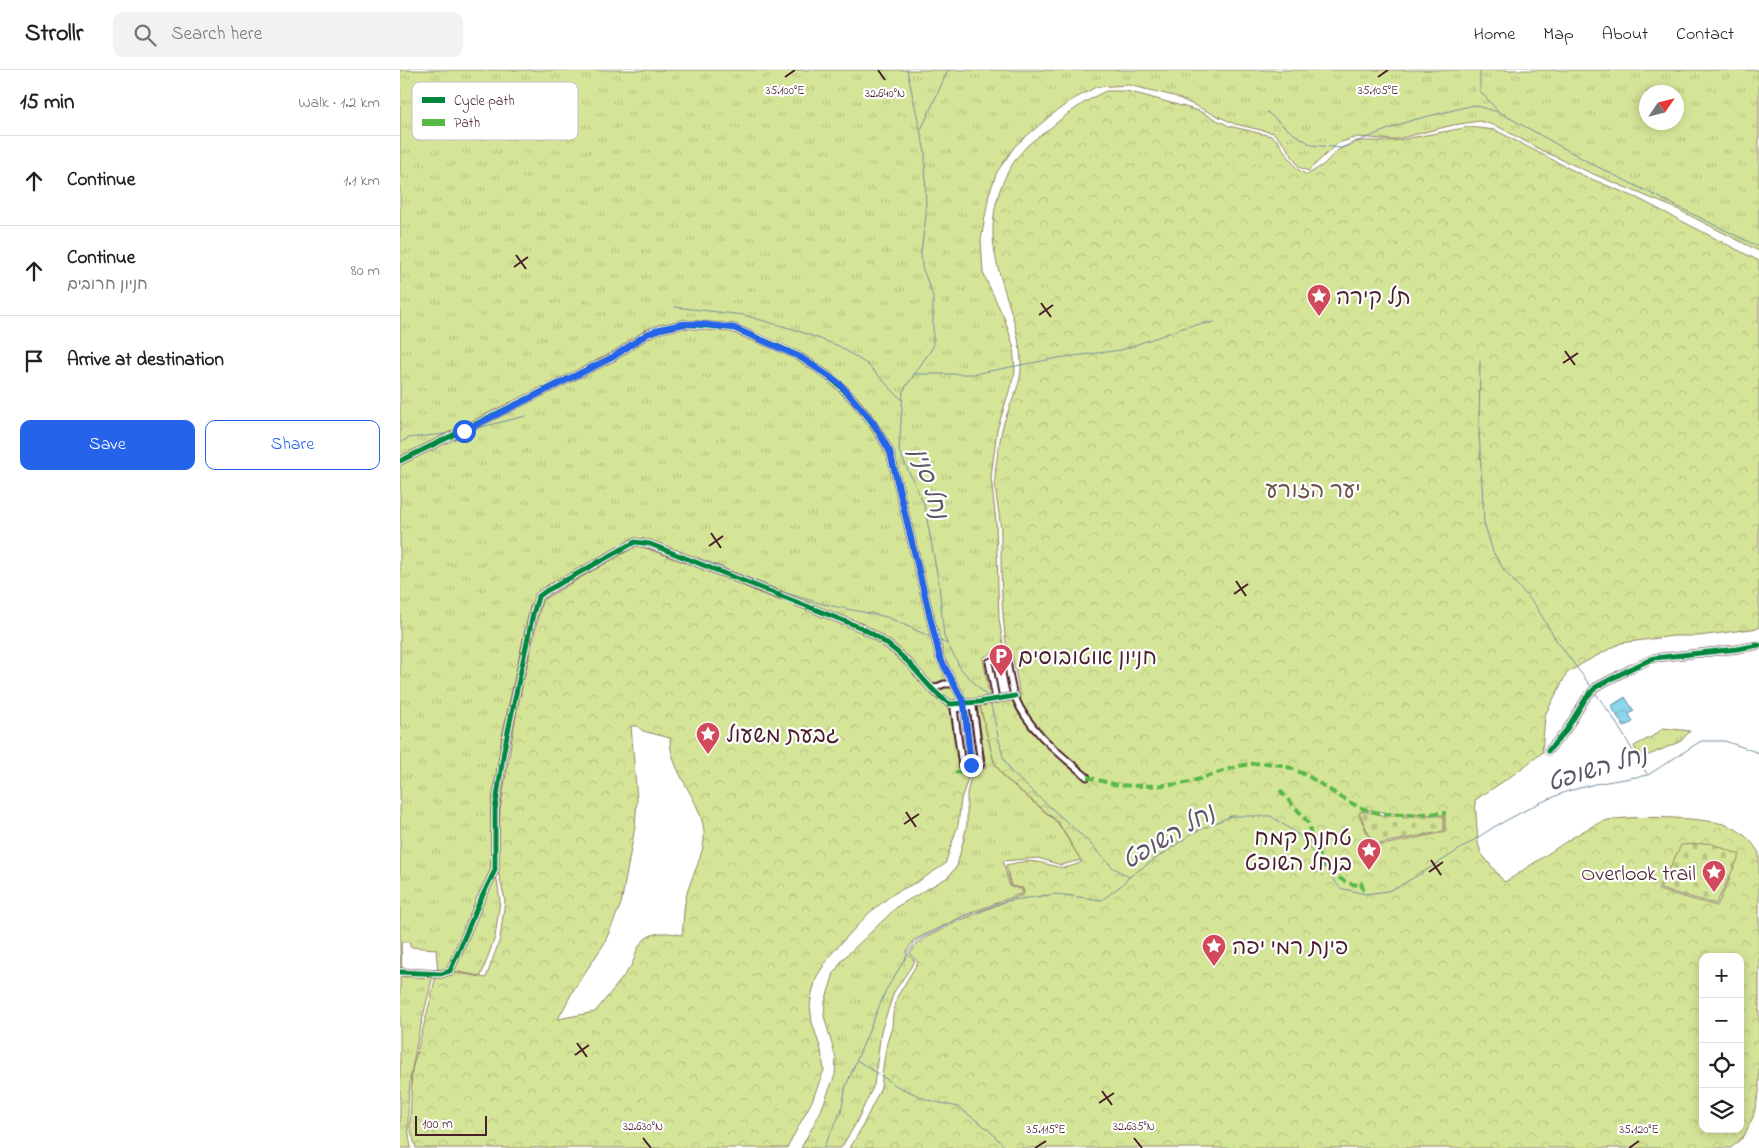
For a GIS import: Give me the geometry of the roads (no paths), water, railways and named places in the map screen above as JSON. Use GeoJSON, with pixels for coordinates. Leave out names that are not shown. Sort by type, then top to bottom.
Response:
{"type":"FeatureCollection","features":[{"type":"Feature","properties":{"kind":"street"},"geometry":{"type":"LineString","coordinates":[[400,461],[613,357],[647,334],[660,329],[684,324],[734,328],[800,357],[839,383],[873,422],[890,452],[940,658],[964,705],[971,765]]}},
{"type":"Feature","properties":{"kind":"street"},"geometry":{"type":"LineString","coordinates":[[400,972],[440,974],[450,971],[495,870],[495,810],[504,750],[532,614],[538,597],[555,585],[635,542],[650,544],[862,628],[876,636],[902,655],[932,689],[950,704],[964,705],[973,707],[981,764],[962,766],[954,709],[964,705],[1014,696]]}},
{"type":"Feature","properties":{"kind":"street"},"geometry":{"type":"LineString","coordinates":[[1548,751],[1565,732],[1586,698],[1596,687],[1632,668],[1654,658],[1759,645]]}},
{"type":"Feature","properties":{"kind":"street"},"geometry":{"type":"LineString","coordinates":[[991,700],[990,662],[1006,656],[1014,696],[1023,712],[1052,746],[1087,776]]}},
{"type":"Feature","properties":{"kind":"street"},"geometry":{"type":"LineString","coordinates":[[932,689],[944,684],[953,684]]}},
{"type":"Feature","properties":{"kind":"water"},"geometry":{"type":"Polygon","coordinates":[[[1625,697],[1634,711],[1629,714],[1633,722],[1624,727],[1611,706],[1625,697]]]}},
{"type":"Feature","properties":{"kind":"waterway","name":"נחל סנין"},"geometry":{"type":"LineString","coordinates":[[907,70],[925,152],[926,216],[921,252],[922,267],[933,296],[933,347],[903,391],[899,451],[924,504],[939,584],[944,637],[961,669],[988,697]]}},
{"type":"Feature","properties":{"kind":"waterway"},"geometry":{"type":"LineString","coordinates":[[921,130],[948,70]]}},
{"type":"Feature","properties":{"kind":"waterway"},"geometry":{"type":"LineString","coordinates":[[1480,70],[1480,91],[1499,112],[1592,164],[1759,247]]}},
{"type":"Feature","properties":{"kind":"waterway"},"geometry":{"type":"LineString","coordinates":[[1267,112],[1291,132],[1312,145],[1341,148],[1409,121],[1474,105],[1498,112]]}},
{"type":"Feature","properties":{"kind":"waterway"},"geometry":{"type":"LineString","coordinates":[[675,307],[743,315],[793,329],[839,346],[868,365],[901,399]]}},
{"type":"Feature","properties":{"kind":"waterway"},"geometry":{"type":"LineString","coordinates":[[914,374],[974,374],[1058,358],[1121,350],[1189,326],[1214,322]]}},
{"type":"Feature","properties":{"kind":"waterway"},"geometry":{"type":"LineString","coordinates":[[1480,361],[1479,431],[1484,522],[1493,552],[1504,570],[1535,605],[1557,641],[1592,688]]}},
{"type":"Feature","properties":{"kind":"waterway"},"geometry":{"type":"LineString","coordinates":[[469,430],[526,416]]}},
{"type":"Feature","properties":{"kind":"waterway"},"geometry":{"type":"LineString","coordinates":[[400,443],[408,438],[453,433]]}},
{"type":"Feature","properties":{"kind":"waterway"},"geometry":{"type":"LineString","coordinates":[[698,558],[786,593],[823,604],[887,617],[933,638]]}},
{"type":"Feature","properties":{"kind":"waterway","name":"נחל סנין"},"geometry":{"type":"LineString","coordinates":[[939,640],[947,644]]}},
{"type":"Feature","properties":{"kind":"waterway"},"geometry":{"type":"LineString","coordinates":[[1594,691],[1612,716],[1647,774]]}},
{"type":"Feature","properties":{"kind":"waterway","name":"נחל סנין"},"geometry":{"type":"LineString","coordinates":[[990,701],[1003,757],[1011,772],[1089,842],[1112,867],[1129,877]]}},
{"type":"Feature","properties":{"kind":"waterway","name":"נחל השופט"},"geometry":{"type":"LineString","coordinates":[[823,1148],[841,1112],[846,1086],[886,990],[916,941],[963,917],[1006,901],[1056,894],[1102,900],[1129,877],[1193,833],[1231,816],[1271,816],[1300,836],[1340,888],[1365,894],[1388,891],[1443,860],[1494,827],[1537,804],[1568,791],[1595,784],[1648,775],[1701,741],[1725,741],[1759,753]]}},
{"type":"Feature","properties":{"kind":"waterway"},"geometry":{"type":"LineString","coordinates":[[858,1061],[897,1086],[928,1100],[958,1107],[988,1129],[1006,1148]]}},
{"type":"Feature","properties":{"kind":"place","name":"תל קירה"},"geometry":{"type":"Point","coordinates":[1319,317]}},
{"type":"Feature","properties":{"kind":"place","name":"חניון אוטובוסים"},"geometry":{"type":"Point","coordinates":[1001,677]}},
{"type":"Feature","properties":{"kind":"place","name":"גבעת משעול"},"geometry":{"type":"Point","coordinates":[708,755]}},
{"type":"Feature","properties":{"kind":"place","name":"טחנת קמח בנחל השופט"},"geometry":{"type":"Point","coordinates":[1369,871]}},
{"type":"Feature","properties":{"kind":"place","name":"Overlook trail"},"geometry":{"type":"Point","coordinates":[1714,893]}},
{"type":"Feature","properties":{"kind":"place","name":"פינת רמי יפה"},"geometry":{"type":"Point","coordinates":[1214,967]}},
{"type":"Feature","properties":{"kind":"park label","name":"יער הזורע"},"geometry":{"type":"Point","coordinates":[1313,489]}}]}
